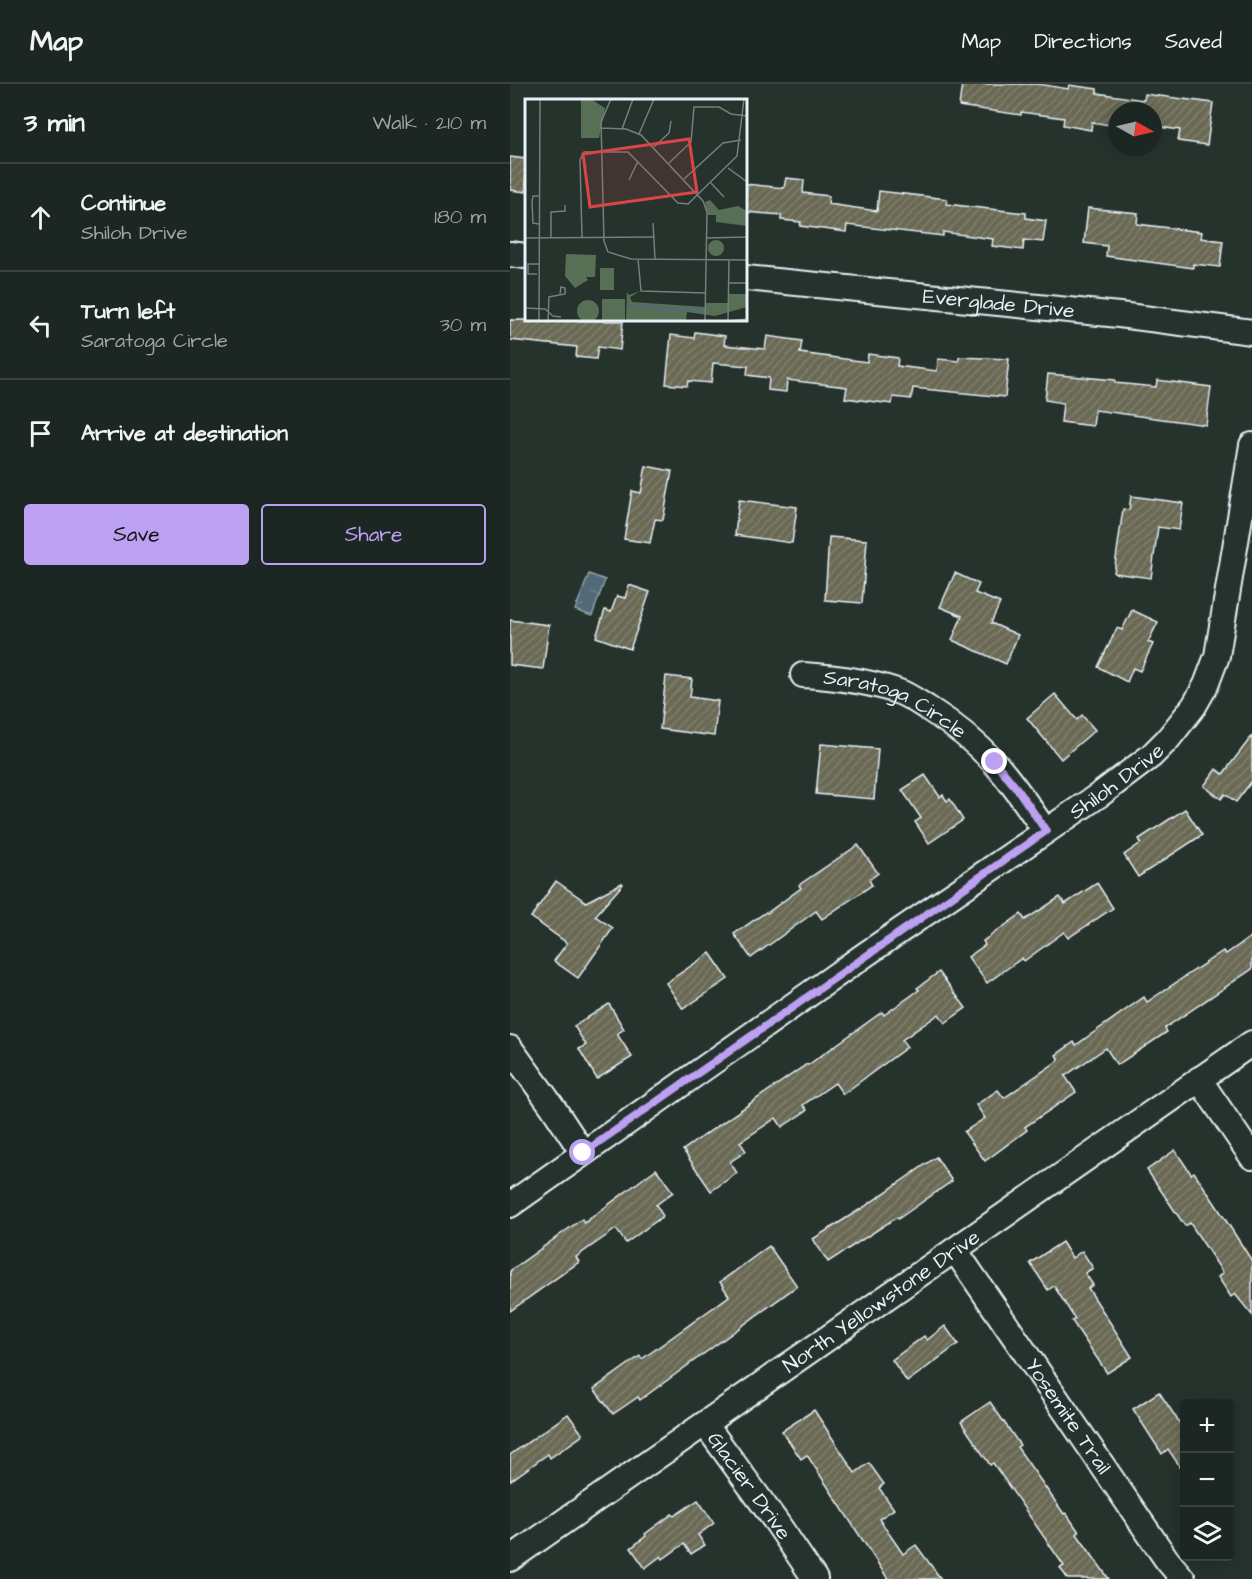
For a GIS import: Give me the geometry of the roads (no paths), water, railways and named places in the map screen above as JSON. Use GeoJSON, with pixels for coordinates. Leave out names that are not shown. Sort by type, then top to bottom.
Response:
{"type":"FeatureCollection","features":[{"type":"Feature","properties":{"kind":"street"},"geometry":{"type":"LineString","coordinates":[[510,254],[525,256]]}},
{"type":"Feature","properties":{"kind":"street","name":"Everglade Drive"},"geometry":{"type":"LineString","coordinates":[[747,278],[1119,315],[1252,332]]}},
{"type":"Feature","properties":{"kind":"street","name":"Shiloh Drive"},"geometry":{"type":"LineString","coordinates":[[510,1205],[1102,794],[1151,756],[1168,739],[1194,706],[1206,685],[1219,650],[1252,445]]}},
{"type":"Feature","properties":{"kind":"street","name":"Saratoga Circle"},"geometry":{"type":"LineString","coordinates":[[803,675],[869,683],[903,693],[951,723],[995,762],[1018,790],[1046,831]]}},
{"type":"Feature","properties":{"kind":"street","name":"North Yellowstone Drive"},"geometry":{"type":"LineString","coordinates":[[510,1559],[1252,1043]]}},
{"type":"Feature","properties":{"kind":"street"},"geometry":{"type":"LineString","coordinates":[[510,1048],[583,1153]]}},
{"type":"Feature","properties":{"kind":"street"},"geometry":{"type":"LineString","coordinates":[[1200,1079],[1252,1157]]}},
{"type":"Feature","properties":{"kind":"street","name":"Yosemite Trail"},"geometry":{"type":"LineString","coordinates":[[955,1250],[1119,1491],[1183,1579]]}},
{"type":"Feature","properties":{"kind":"street","name":"Glacier Drive"},"geometry":{"type":"LineString","coordinates":[[705,1424],[815,1579]]}},
{"type":"Feature","properties":{"kind":"water"},"geometry":{"type":"Polygon","coordinates":[[[589,574],[605,580],[592,616],[575,610],[589,574]]]}}]}
